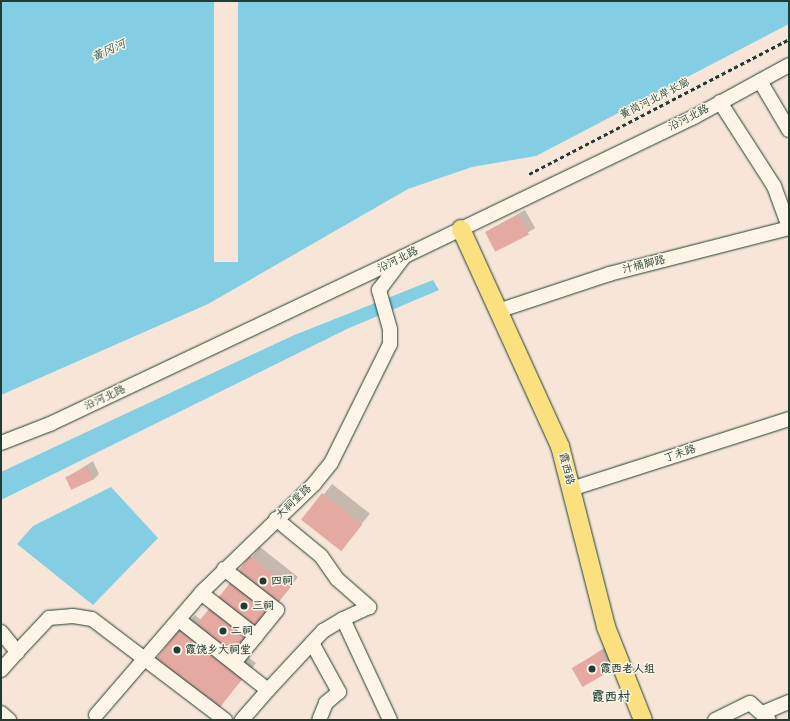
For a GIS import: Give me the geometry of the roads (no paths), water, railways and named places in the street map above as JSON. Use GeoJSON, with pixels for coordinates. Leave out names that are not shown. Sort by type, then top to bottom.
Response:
{"type":"FeatureCollection","features":[{"type":"Feature","properties":{"kind":"main road","name":"霞西路"},"geometry":{"type":"LineString","coordinates":[[461,229],[501,310],[560,446],[606,627],[643,720]]}},
{"type":"Feature","properties":{"kind":"street","name":"沿河北路"},"geometry":{"type":"LineString","coordinates":[[1,443],[50,424],[403,257],[720,102],[789,65]]}},
{"type":"Feature","properties":{"kind":"street"},"geometry":{"type":"LineString","coordinates":[[760,81],[789,130]]}},
{"type":"Feature","properties":{"kind":"street"},"geometry":{"type":"LineString","coordinates":[[720,102],[774,186],[789,228]]}},
{"type":"Feature","properties":{"kind":"street","name":"汁桶脚路"},"geometry":{"type":"LineString","coordinates":[[501,310],[610,274],[789,228]]}},
{"type":"Feature","properties":{"kind":"street","name":"大祠堂路"},"geometry":{"type":"LineString","coordinates":[[96,715],[147,659],[201,593],[224,569],[314,484],[331,463],[390,344],[386,316],[379,300],[378,290],[403,257]]}},
{"type":"Feature","properties":{"kind":"street","name":"丁未路"},"geometry":{"type":"LineString","coordinates":[[571,489],[789,419]]}},
{"type":"Feature","properties":{"kind":"street"},"geometry":{"type":"LineString","coordinates":[[1,452],[50,424]]}},
{"type":"Feature","properties":{"kind":"street"},"geometry":{"type":"LineString","coordinates":[[242,720],[323,631],[369,607],[337,579],[321,556],[276,519]]}},
{"type":"Feature","properties":{"kind":"street"},"geometry":{"type":"LineString","coordinates":[[224,569],[277,610],[234,663]]}},
{"type":"Feature","properties":{"kind":"street"},"geometry":{"type":"LineString","coordinates":[[201,593],[256,636]]}},
{"type":"Feature","properties":{"kind":"street"},"geometry":{"type":"LineString","coordinates":[[1,670],[49,618],[73,616],[92,619],[147,659],[225,720]]}},
{"type":"Feature","properties":{"kind":"street"},"geometry":{"type":"LineString","coordinates":[[344,619],[390,720]]}},
{"type":"Feature","properties":{"kind":"street"},"geometry":{"type":"LineString","coordinates":[[179,620],[268,690]]}},
{"type":"Feature","properties":{"kind":"street"},"geometry":{"type":"LineString","coordinates":[[1,632],[17,652]]}},
{"type":"Feature","properties":{"kind":"street"},"geometry":{"type":"LineString","coordinates":[[312,643],[339,692],[326,703],[319,720]]}},
{"type":"Feature","properties":{"kind":"street"},"geometry":{"type":"LineString","coordinates":[[715,720],[750,702],[767,716],[789,702]]}},
{"type":"Feature","properties":{"kind":"street"},"geometry":{"type":"LineString","coordinates":[[1,714],[9,720]]}},
{"type":"Feature","properties":{"kind":"water","name":"黄冈河"},"geometry":{"type":"Polygon","coordinates":[[[1,1],[789,1],[789,24],[536,156],[472,167],[408,189],[208,304],[1,395],[1,1]]]}},
{"type":"Feature","properties":{"kind":"water"},"geometry":{"type":"Polygon","coordinates":[[[433,280],[439,290],[347,329],[1,500],[1,472],[292,336],[433,280]]]}},
{"type":"Feature","properties":{"kind":"water"},"geometry":{"type":"Polygon","coordinates":[[[111,487],[158,538],[93,605],[17,544],[33,526],[111,487]]]}},
{"type":"Feature","properties":{"kind":"place","name":"四祠"},"geometry":{"type":"Point","coordinates":[263,581]}},
{"type":"Feature","properties":{"kind":"place","name":"三祠"},"geometry":{"type":"Point","coordinates":[244,606]}},
{"type":"Feature","properties":{"kind":"place","name":"二祠"},"geometry":{"type":"Point","coordinates":[223,631]}},
{"type":"Feature","properties":{"kind":"place","name":"霞饶乡大祠堂"},"geometry":{"type":"Point","coordinates":[177,650]}},
{"type":"Feature","properties":{"kind":"place","name":"霞西老人组"},"geometry":{"type":"Point","coordinates":[592,669]}},
{"type":"Feature","properties":{"kind":"district","name":"霞西村"},"geometry":{"type":"Point","coordinates":[611,697]}}]}
